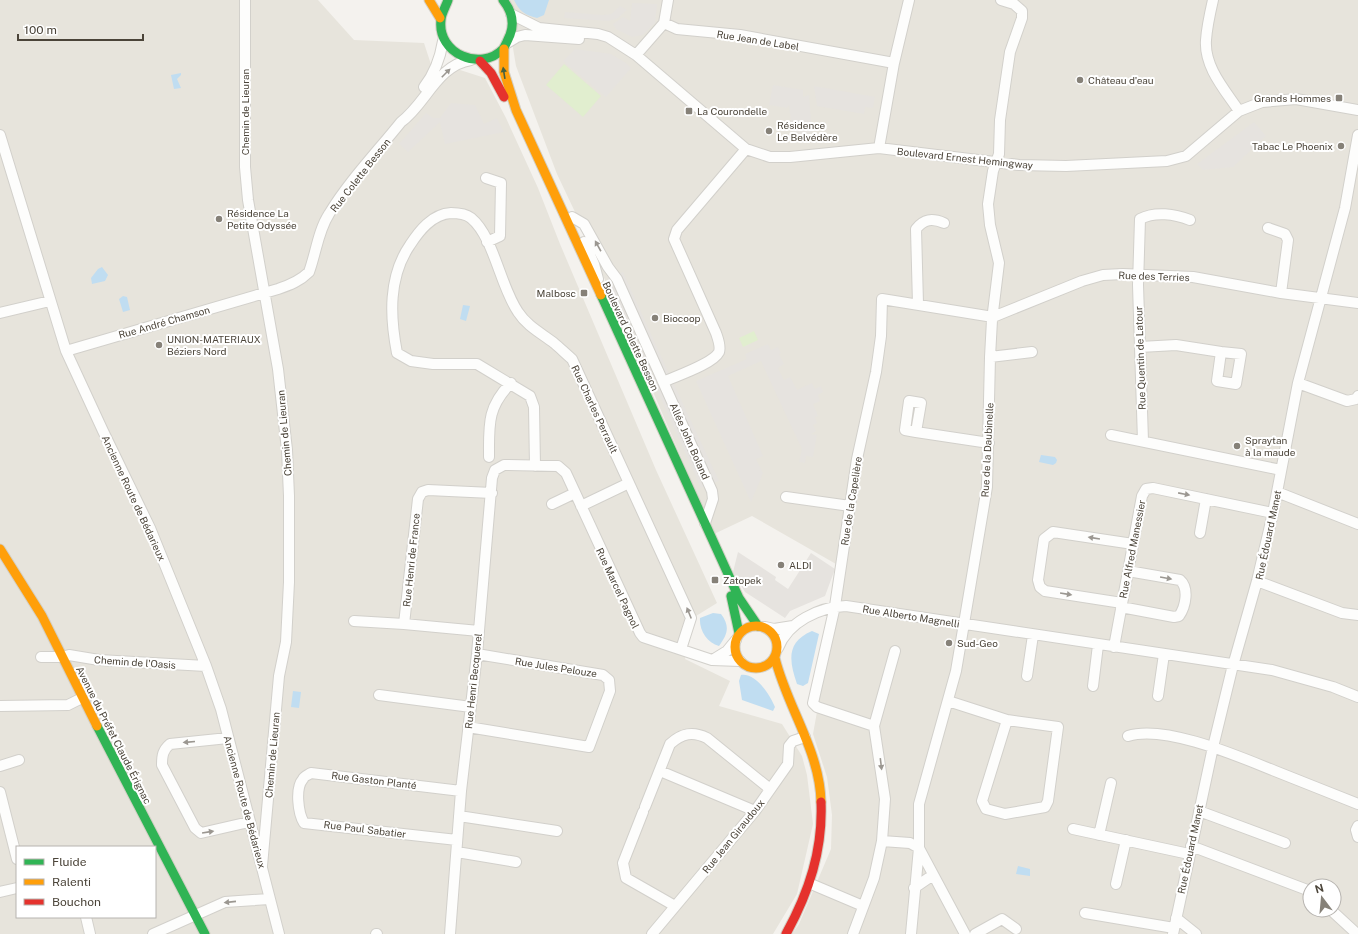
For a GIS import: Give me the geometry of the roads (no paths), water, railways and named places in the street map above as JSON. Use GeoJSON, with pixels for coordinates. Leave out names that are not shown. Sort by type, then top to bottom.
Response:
{"type":"FeatureCollection","features":[{"type":"Feature","properties":{"kind":"main road"},"geometry":{"type":"LineString","coordinates":[[429,0],[440,18]]}},
{"type":"Feature","properties":{"kind":"main road"},"geometry":{"type":"LineString","coordinates":[[448,0],[440,18],[440,30],[443,41],[450,50],[460,57],[475,60],[497,55],[506,46]]}},
{"type":"Feature","properties":{"kind":"main road"},"geometry":{"type":"LineString","coordinates":[[503,0],[511,14]]}},
{"type":"Feature","properties":{"kind":"main road","name":"Boulevard Colette Besson"},"geometry":{"type":"LineString","coordinates":[[511,14],[513,24],[502,59],[506,85],[739,598],[762,626]]}},
{"type":"Feature","properties":{"kind":"main road","name":"Boulevard Colette Besson"},"geometry":{"type":"LineString","coordinates":[[475,60],[491,73],[499,87],[581,265],[733,601],[737,616],[738,636]]}},
{"type":"Feature","properties":{"kind":"main road","name":"Avenue du Préfet Claude Érignac"},"geometry":{"type":"LineString","coordinates":[[0,549],[29,593],[204,934]]}},
{"type":"Feature","properties":{"kind":"main road"},"geometry":{"type":"LineString","coordinates":[[776,653],[766,666],[761,668],[749,667],[740,661],[735,651],[738,636],[745,629],[762,626],[775,636],[776,653],[787,699],[805,737],[815,764],[821,791],[821,836],[818,858],[811,884],[786,934]]}},
{"type":"Feature","properties":{"kind":"main road"},"geometry":{"type":"LineString","coordinates":[[761,668],[787,699]]}},
{"type":"Feature","properties":{"kind":"street","name":"Chemin de Lieuran"},"geometry":{"type":"LineString","coordinates":[[245,0],[245,167],[249,208],[263,292],[272,328],[278,369],[287,450],[289,496],[289,582],[286,642],[279,676],[262,866]]}},
{"type":"Feature","properties":{"kind":"street"},"geometry":{"type":"LineString","coordinates":[[636,56],[664,23],[668,0]]}},
{"type":"Feature","properties":{"kind":"street"},"geometry":{"type":"LineString","coordinates":[[879,148],[894,63],[909,0]]}},
{"type":"Feature","properties":{"kind":"street","name":"Rue de la Daubinelle"},"geometry":{"type":"LineString","coordinates":[[911,934],[914,888],[919,848],[919,804],[956,671],[987,487],[990,358],[999,263],[990,225],[988,204],[993,171],[999,154],[1000,120],[1010,52],[1022,18],[1022,11],[1014,4],[1001,0]]}},
{"type":"Feature","properties":{"kind":"street"},"geometry":{"type":"LineString","coordinates":[[1213,0],[1206,41],[1208,56],[1213,73],[1239,111]]}},
{"type":"Feature","properties":{"kind":"street","name":"Boulevard Ernest Hemingway"},"geometry":{"type":"LineString","coordinates":[[511,14],[539,28],[598,34],[608,37],[636,56],[746,149],[770,157],[879,148],[996,163],[1066,166],[1167,161],[1186,156],[1239,111],[1262,102],[1296,99],[1358,110]]}},
{"type":"Feature","properties":{"kind":"street","name":"Rue Jean de Label"},"geometry":{"type":"LineString","coordinates":[[664,23],[677,29],[740,35],[894,63]]}},
{"type":"Feature","properties":{"kind":"street","name":"Boulevard Ernest Hemingway"},"geometry":{"type":"LineString","coordinates":[[506,46],[517,37],[525,35],[617,43]]}},
{"type":"Feature","properties":{"kind":"street","name":"Rue Colette Besson"},"geometry":{"type":"LineString","coordinates":[[401,122],[404,113],[432,77],[440,60],[443,41]]}},
{"type":"Feature","properties":{"kind":"street","name":"Rue Colette Besson"},"geometry":{"type":"LineString","coordinates":[[263,292],[296,282],[309,272],[322,228],[329,214],[401,122],[409,116],[436,83],[451,68],[460,62],[475,60]]}},
{"type":"Feature","properties":{"kind":"street","name":"Rue Édouard Manet"},"geometry":{"type":"LineString","coordinates":[[1174,926],[1213,747],[1233,664],[1258,581],[1273,513],[1298,383],[1345,208],[1358,134]]}},
{"type":"Feature","properties":{"kind":"street","name":"Ancienne Route de Bédarieux"},"geometry":{"type":"LineString","coordinates":[[0,135],[66,351],[102,431],[150,528],[222,709],[228,738],[262,866],[268,899],[279,934]]}},
{"type":"Feature","properties":{"kind":"street"},"geometry":{"type":"LineString","coordinates":[[663,382],[713,359],[719,351],[720,344],[716,333],[674,239],[676,230],[746,149]]}},
{"type":"Feature","properties":{"kind":"street"},"geometry":{"type":"LineString","coordinates":[[486,178],[500,182],[500,236],[487,242]]}},
{"type":"Feature","properties":{"kind":"street","name":"Allée John Boland"},"geometry":{"type":"LineString","coordinates":[[563,212],[584,224],[608,267],[617,279],[712,491],[713,499],[705,523]]}},
{"type":"Feature","properties":{"kind":"street","name":"Rue Charles Perrault"},"geometry":{"type":"LineString","coordinates":[[535,466],[534,407],[530,396],[511,383],[477,364],[433,364],[411,361],[397,353],[394,339],[392,292],[397,268],[409,246],[424,228],[434,218],[444,213],[457,213],[470,217],[482,231],[511,302],[519,314],[530,326],[555,343],[572,359],[691,618],[681,649]]}},
{"type":"Feature","properties":{"kind":"street","name":"Rue Quentin de Latour"},"geometry":{"type":"LineString","coordinates":[[1143,441],[1138,285],[1140,219],[1147,215],[1175,215],[1190,220]]}},
{"type":"Feature","properties":{"kind":"street"},"geometry":{"type":"LineString","coordinates":[[572,218],[594,264],[598,277],[597,288]]}},
{"type":"Feature","properties":{"kind":"street"},"geometry":{"type":"LineString","coordinates":[[944,223],[935,219],[929,219],[921,223],[916,229],[918,304],[993,317]]}},
{"type":"Feature","properties":{"kind":"street"},"geometry":{"type":"LineString","coordinates":[[1268,228],[1285,234],[1288,240],[1282,293]]}},
{"type":"Feature","properties":{"kind":"street"},"geometry":{"type":"LineString","coordinates":[[594,264],[608,267]]}},
{"type":"Feature","properties":{"kind":"street","name":"Rue des Terries"},"geometry":{"type":"LineString","coordinates":[[993,317],[1082,281],[1103,275],[1162,274],[1193,277],[1282,293],[1358,303]]}},
{"type":"Feature","properties":{"kind":"street","name":"Rue André Chamson"},"geometry":{"type":"LineString","coordinates":[[66,351],[263,292]]}},
{"type":"Feature","properties":{"kind":"street","name":"Rue de la Capelière"},"geometry":{"type":"LineString","coordinates":[[874,726],[817,707],[813,703],[835,606],[864,423],[876,372],[881,336],[882,299],[918,304]]}},
{"type":"Feature","properties":{"kind":"street"},"geometry":{"type":"LineString","coordinates":[[0,313],[50,301]]}},
{"type":"Feature","properties":{"kind":"street"},"geometry":{"type":"LineString","coordinates":[[1140,347],[1176,345],[1221,352]]}},
{"type":"Feature","properties":{"kind":"street"},"geometry":{"type":"LineString","coordinates":[[990,358],[1032,352]]}},
{"type":"Feature","properties":{"kind":"street"},"geometry":{"type":"LineString","coordinates":[[489,457],[489,420],[495,403],[502,392],[511,383]]}},
{"type":"Feature","properties":{"kind":"street"},"geometry":{"type":"LineString","coordinates":[[1298,383],[1347,401],[1356,400],[1358,396]]}},
{"type":"Feature","properties":{"kind":"street"},"geometry":{"type":"LineString","coordinates":[[916,432],[989,443]]}},
{"type":"Feature","properties":{"kind":"street"},"geometry":{"type":"LineString","coordinates":[[1112,435],[1281,470]]}},
{"type":"Feature","properties":{"kind":"street","name":"Rue Henri Becquerel"},"geometry":{"type":"LineString","coordinates":[[450,934],[461,791],[477,654],[492,493],[492,478],[495,470],[504,465],[535,466]]}},
{"type":"Feature","properties":{"kind":"street","name":"Rue Marcel Pagnol"},"geometry":{"type":"LineString","coordinates":[[535,466],[558,466],[566,473],[640,634],[643,637],[712,660],[740,661]]}},
{"type":"Feature","properties":{"kind":"street"},"geometry":{"type":"LineString","coordinates":[[581,506],[629,483]]}},
{"type":"Feature","properties":{"kind":"street","name":"Rue Alfred Manessier"},"geometry":{"type":"LineString","coordinates":[[1114,647],[1142,496],[1146,489],[1152,488],[1273,513]]}},
{"type":"Feature","properties":{"kind":"street","name":"Rue Henri de France"},"geometry":{"type":"LineString","coordinates":[[404,624],[418,500],[422,492],[428,490],[492,493]]}},
{"type":"Feature","properties":{"kind":"street"},"geometry":{"type":"LineString","coordinates":[[1277,492],[1358,524]]}},
{"type":"Feature","properties":{"kind":"street"},"geometry":{"type":"LineString","coordinates":[[552,504],[575,493]]}},
{"type":"Feature","properties":{"kind":"street"},"geometry":{"type":"LineString","coordinates":[[786,497],[850,506]]}},
{"type":"Feature","properties":{"kind":"street"},"geometry":{"type":"LineString","coordinates":[[1200,533],[1206,499]]}},
{"type":"Feature","properties":{"kind":"street"},"geometry":{"type":"LineString","coordinates":[[1128,571],[1180,580],[1186,589],[1180,616],[1174,617],[1122,605],[1045,591],[1040,588],[1038,580],[1044,538],[1053,532],[1133,544]]}},
{"type":"Feature","properties":{"kind":"street"},"geometry":{"type":"LineString","coordinates":[[1258,581],[1342,614],[1358,615]]}},
{"type":"Feature","properties":{"kind":"street","name":"Rue Alberto Magnelli"},"geometry":{"type":"LineString","coordinates":[[793,626],[813,614],[835,606],[846,606],[1291,674],[1358,697]]}},
{"type":"Feature","properties":{"kind":"street"},"geometry":{"type":"LineString","coordinates":[[354,621],[479,631]]}},
{"type":"Feature","properties":{"kind":"street"},"geometry":{"type":"LineString","coordinates":[[762,626],[774,629],[793,626]]}},
{"type":"Feature","properties":{"kind":"street"},"geometry":{"type":"LineString","coordinates":[[776,653],[781,639],[793,626]]}},
{"type":"Feature","properties":{"kind":"street"},"geometry":{"type":"LineString","coordinates":[[1027,676],[1033,635]]}},
{"type":"Feature","properties":{"kind":"street"},"geometry":{"type":"LineString","coordinates":[[712,660],[727,651],[738,636]]}},
{"type":"Feature","properties":{"kind":"street"},"geometry":{"type":"LineString","coordinates":[[1092,686],[1098,645]]}},
{"type":"Feature","properties":{"kind":"street"},"geometry":{"type":"LineString","coordinates":[[853,934],[874,878],[882,841],[885,799],[874,726],[895,651]]}},
{"type":"Feature","properties":{"kind":"street","name":"Rue Jules Pelouze"},"geometry":{"type":"LineString","coordinates":[[468,727],[589,747],[610,691],[609,680],[603,675],[477,654]]}},
{"type":"Feature","properties":{"kind":"street"},"geometry":{"type":"LineString","coordinates":[[1158,696],[1164,654]]}},
{"type":"Feature","properties":{"kind":"street","name":"Chemin de l'Oasis"},"geometry":{"type":"LineString","coordinates":[[41,657],[62,657],[69,655],[122,662],[206,666]]}},
{"type":"Feature","properties":{"kind":"street"},"geometry":{"type":"LineString","coordinates":[[379,695],[471,707]]}},
{"type":"Feature","properties":{"kind":"street"},"geometry":{"type":"LineString","coordinates":[[0,706],[68,705],[82,698]]}},
{"type":"Feature","properties":{"kind":"street"},"geometry":{"type":"LineString","coordinates":[[948,701],[1007,720],[1058,727],[1048,801],[1046,806],[1005,814],[986,809],[982,800],[1007,720]]}},
{"type":"Feature","properties":{"kind":"street"},"geometry":{"type":"LineString","coordinates":[[1128,736],[1138,733],[1173,737],[1213,747],[1358,804]]}},
{"type":"Feature","properties":{"kind":"street"},"geometry":{"type":"LineString","coordinates":[[675,906],[626,878],[623,863],[670,744],[677,737],[687,734],[697,734],[707,738],[770,789]]}},
{"type":"Feature","properties":{"kind":"street","name":"Rue Jean Giraudoux"},"geometry":{"type":"LineString","coordinates":[[652,934],[755,811],[788,764],[789,746],[793,741],[805,737]]}},
{"type":"Feature","properties":{"kind":"street"},"geometry":{"type":"LineString","coordinates":[[228,738],[170,744],[165,749],[162,756],[162,765],[195,828],[201,833],[250,822]]}},
{"type":"Feature","properties":{"kind":"street"},"geometry":{"type":"LineString","coordinates":[[0,766],[19,760]]}},
{"type":"Feature","properties":{"kind":"street"},"geometry":{"type":"LineString","coordinates":[[660,771],[755,811]]}},
{"type":"Feature","properties":{"kind":"street","name":"Rue Gaston Planté"},"geometry":{"type":"LineString","coordinates":[[298,791],[302,779],[310,773],[461,791]]}},
{"type":"Feature","properties":{"kind":"street"},"geometry":{"type":"LineString","coordinates":[[1099,835],[1111,783]]}},
{"type":"Feature","properties":{"kind":"street","name":"Rue Paul Sabatier"},"geometry":{"type":"LineString","coordinates":[[298,791],[300,817],[304,822],[457,840]]}},
{"type":"Feature","properties":{"kind":"street"},"geometry":{"type":"LineString","coordinates":[[0,792],[16,855]]}},
{"type":"Feature","properties":{"kind":"street"},"geometry":{"type":"LineString","coordinates":[[1199,811],[1285,843]]}},
{"type":"Feature","properties":{"kind":"street"},"geometry":{"type":"LineString","coordinates":[[459,816],[557,831]]}},
{"type":"Feature","properties":{"kind":"street"},"geometry":{"type":"LineString","coordinates":[[1358,826],[1356,830],[1358,837]]}},
{"type":"Feature","properties":{"kind":"street"},"geometry":{"type":"LineString","coordinates":[[1073,829],[1126,840],[1190,850],[1302,888]]}},
{"type":"Feature","properties":{"kind":"street"},"geometry":{"type":"LineString","coordinates":[[1116,884],[1126,840]]}},
{"type":"Feature","properties":{"kind":"street"},"geometry":{"type":"LineString","coordinates":[[882,841],[910,843],[919,848],[965,934]]}},
{"type":"Feature","properties":{"kind":"street"},"geometry":{"type":"LineString","coordinates":[[457,852],[516,862]]}},
{"type":"Feature","properties":{"kind":"street"},"geometry":{"type":"LineString","coordinates":[[914,888],[933,875]]}},
{"type":"Feature","properties":{"kind":"street"},"geometry":{"type":"LineString","coordinates":[[811,884],[863,906]]}},
{"type":"Feature","properties":{"kind":"street"},"geometry":{"type":"LineString","coordinates":[[0,892],[16,888]]}},
{"type":"Feature","properties":{"kind":"street"},"geometry":{"type":"LineString","coordinates":[[153,934],[225,902],[268,899]]}},
{"type":"Feature","properties":{"kind":"street"},"geometry":{"type":"LineString","coordinates":[[1085,913],[1174,926],[1196,934]]}},
{"type":"Feature","properties":{"kind":"street"},"geometry":{"type":"LineString","coordinates":[[86,918],[90,934]]}},
{"type":"Feature","properties":{"kind":"street"},"geometry":{"type":"LineString","coordinates":[[1339,918],[1356,934]]}},
{"type":"Feature","properties":{"kind":"street"},"geometry":{"type":"LineString","coordinates":[[976,934],[1002,919],[1016,930]]}},
{"type":"Feature","properties":{"kind":"water"},"geometry":{"type":"Polygon","coordinates":[[[514,0],[549,0],[544,15],[537,18],[523,12],[514,0]]]}},
{"type":"Feature","properties":{"kind":"water"},"geometry":{"type":"Polygon","coordinates":[[[181,73],[177,79],[181,88],[174,89],[171,75],[181,73]]]}},
{"type":"Feature","properties":{"kind":"water"},"geometry":{"type":"Polygon","coordinates":[[[102,267],[108,275],[105,281],[92,284],[91,278],[98,269],[102,267]]]}},
{"type":"Feature","properties":{"kind":"water"},"geometry":{"type":"Polygon","coordinates":[[[123,296],[127,297],[130,310],[123,312],[119,299],[123,296]]]}},
{"type":"Feature","properties":{"kind":"water"},"geometry":{"type":"Polygon","coordinates":[[[463,305],[470,306],[466,321],[460,319],[463,305]]]}},
{"type":"Feature","properties":{"kind":"water"},"geometry":{"type":"Polygon","coordinates":[[[1041,455],[1055,457],[1057,460],[1056,463],[1053,465],[1039,462],[1041,455]]]}},
{"type":"Feature","properties":{"kind":"water"},"geometry":{"type":"Polygon","coordinates":[[[713,613],[721,614],[727,626],[726,634],[719,646],[707,639],[702,631],[700,623],[700,618],[713,613]]]}},
{"type":"Feature","properties":{"kind":"water"},"geometry":{"type":"Polygon","coordinates":[[[812,631],[819,634],[808,683],[803,686],[797,684],[794,676],[791,660],[792,653],[798,641],[804,635],[812,631]]]}},
{"type":"Feature","properties":{"kind":"water"},"geometry":{"type":"Polygon","coordinates":[[[741,675],[752,677],[762,686],[775,707],[773,711],[742,700],[739,681],[741,675]]]}},
{"type":"Feature","properties":{"kind":"water"},"geometry":{"type":"Polygon","coordinates":[[[293,691],[301,692],[299,708],[291,707],[293,691]]]}},
{"type":"Feature","properties":{"kind":"water"},"geometry":{"type":"Polygon","coordinates":[[[1018,866],[1030,869],[1030,876],[1016,874],[1018,866]]]}},
{"type":"Feature","properties":{"kind":"place","name":"Château d'eau"},"geometry":{"type":"Point","coordinates":[1080,80]}},
{"type":"Feature","properties":{"kind":"place","name":"Grands Hommes"},"geometry":{"type":"Point","coordinates":[1339,98]}},
{"type":"Feature","properties":{"kind":"place","name":"La Courondelle"},"geometry":{"type":"Point","coordinates":[689,111]}},
{"type":"Feature","properties":{"kind":"place","name":"Résidence Le Belvédère"},"geometry":{"type":"Point","coordinates":[769,131]}},
{"type":"Feature","properties":{"kind":"place","name":"Tabac Le Phoenix"},"geometry":{"type":"Point","coordinates":[1341,146]}},
{"type":"Feature","properties":{"kind":"place","name":"Résidence La Petite Odyssée"},"geometry":{"type":"Point","coordinates":[219,219]}},
{"type":"Feature","properties":{"kind":"place","name":"Malbosc"},"geometry":{"type":"Point","coordinates":[584,293]}},
{"type":"Feature","properties":{"kind":"place","name":"Biocoop"},"geometry":{"type":"Point","coordinates":[655,318]}},
{"type":"Feature","properties":{"kind":"place","name":"UNION-MATERIAUX Béziers Nord"},"geometry":{"type":"Point","coordinates":[159,345]}},
{"type":"Feature","properties":{"kind":"place","name":"Spraytan à la maude"},"geometry":{"type":"Point","coordinates":[1237,446]}},
{"type":"Feature","properties":{"kind":"place","name":"ALDI"},"geometry":{"type":"Point","coordinates":[781,565]}},
{"type":"Feature","properties":{"kind":"place","name":"Zatopek"},"geometry":{"type":"Point","coordinates":[715,580]}},
{"type":"Feature","properties":{"kind":"place","name":"Sud-Geo"},"geometry":{"type":"Point","coordinates":[949,643]}}]}
